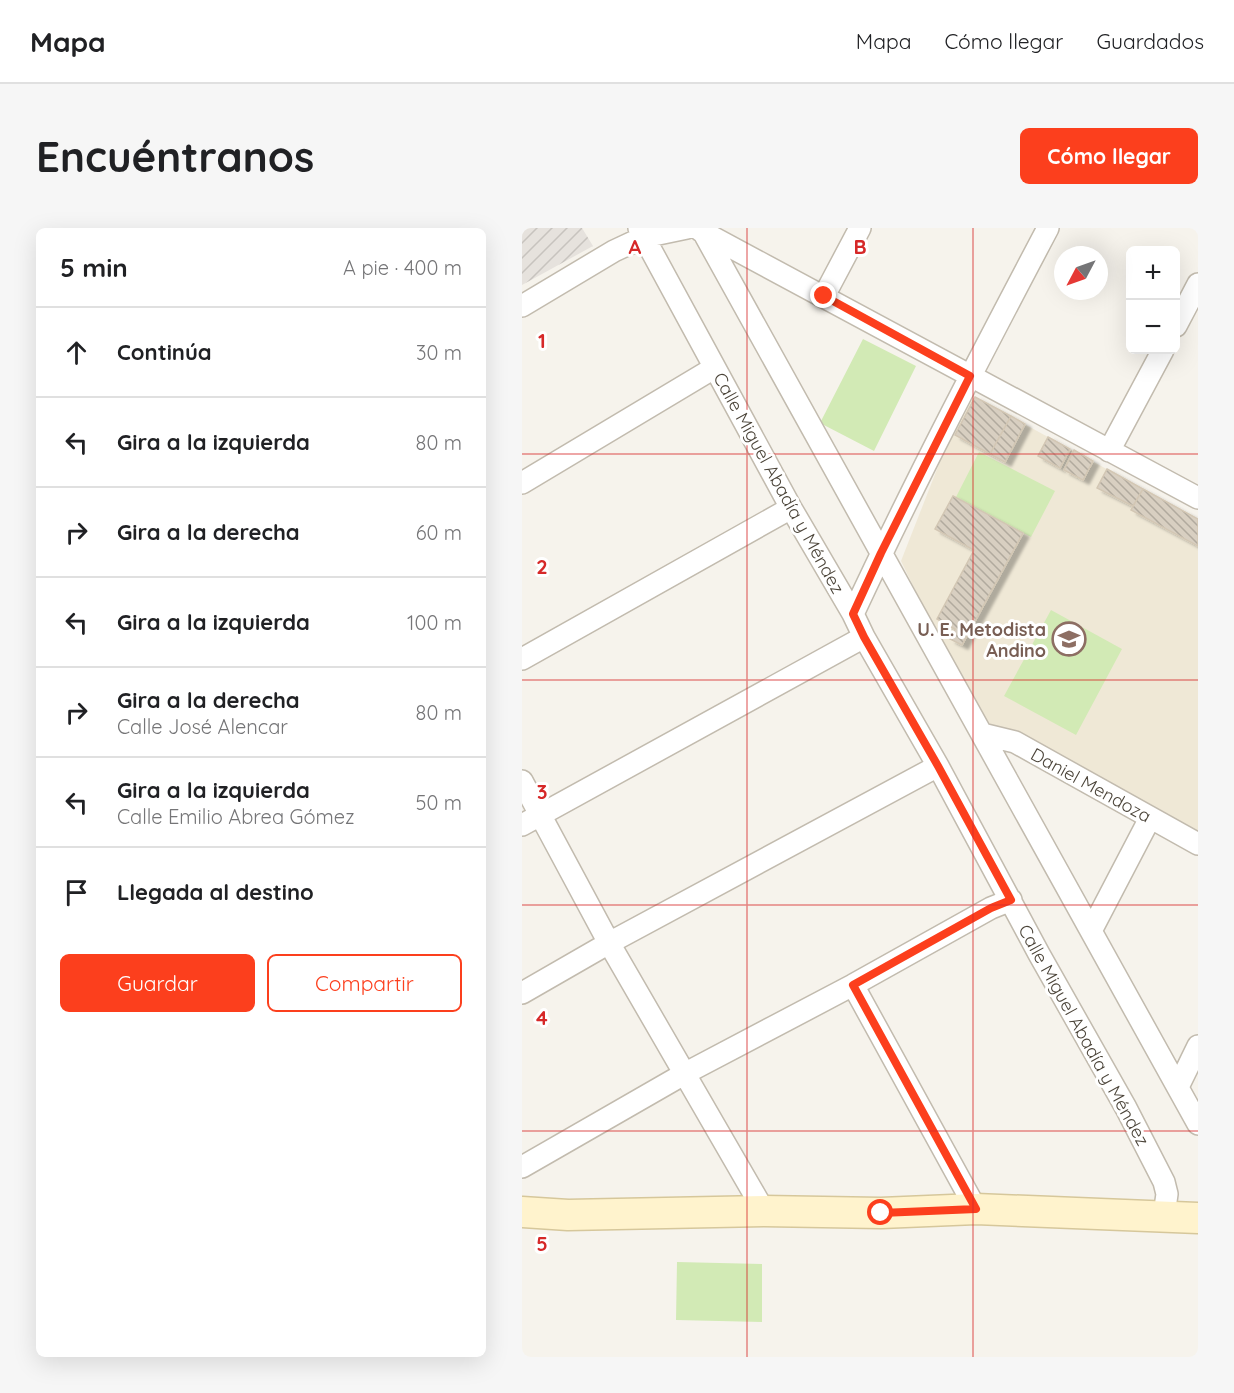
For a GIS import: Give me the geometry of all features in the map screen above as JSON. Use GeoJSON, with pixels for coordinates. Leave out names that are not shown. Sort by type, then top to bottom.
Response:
{"type":"FeatureCollection","features":[{"type":"Feature","properties":{"kind":"main road"},"geometry":{"type":"LineString","coordinates":[[522,1212],[568,1215],[764,1211],[881,1213],[976,1209],[1198,1218]]}},
{"type":"Feature","properties":{"kind":"street"},"geometry":{"type":"LineString","coordinates":[[824,296],[860,228]]}},
{"type":"Feature","properties":{"kind":"street"},"geometry":{"type":"LineString","coordinates":[[853,614],[970,376],[1048,228]]}},
{"type":"Feature","properties":{"kind":"street"},"geometry":{"type":"LineString","coordinates":[[695,229],[881,553],[1198,1124]]}},
{"type":"Feature","properties":{"kind":"street"},"geometry":{"type":"LineString","coordinates":[[522,306],[642,232],[695,229],[1198,498]]}},
{"type":"Feature","properties":{"kind":"street","name":"Calle Miguel Abadía y Méndez"},"geometry":{"type":"LineString","coordinates":[[642,232],[790,508],[853,614],[1126,1108],[1164,1182],[1167,1194],[1164,1215]]}},
{"type":"Feature","properties":{"kind":"street"},"geometry":{"type":"LineString","coordinates":[[1180,320],[1195,296]]}},
{"type":"Feature","properties":{"kind":"street"},"geometry":{"type":"LineString","coordinates":[[1109,451],[1161,354]]}},
{"type":"Feature","properties":{"kind":"street"},"geometry":{"type":"LineString","coordinates":[[522,483],[714,368]]}},
{"type":"Feature","properties":{"kind":"street"},"geometry":{"type":"LineString","coordinates":[[522,659],[790,508]]}},
{"type":"Feature","properties":{"kind":"street"},"geometry":{"type":"LineString","coordinates":[[522,825],[864,637]]}},
{"type":"Feature","properties":{"kind":"street","name":"Daniel Mendoza"},"geometry":{"type":"LineString","coordinates":[[982,734],[1015,742],[1198,844]]}},
{"type":"Feature","properties":{"kind":"street"},"geometry":{"type":"LineString","coordinates":[[522,993],[609,943],[938,766]]}},
{"type":"Feature","properties":{"kind":"street"},"geometry":{"type":"LineString","coordinates":[[522,782],[609,943],[764,1211]]}},
{"type":"Feature","properties":{"kind":"street"},"geometry":{"type":"LineString","coordinates":[[1091,931],[1150,818]]}},
{"type":"Feature","properties":{"kind":"street"},"geometry":{"type":"LineString","coordinates":[[522,1167],[684,1074],[853,985],[991,908],[1011,900]]}},
{"type":"Feature","properties":{"kind":"street"},"geometry":{"type":"LineString","coordinates":[[853,985],[976,1209]]}},
{"type":"Feature","properties":{"kind":"street"},"geometry":{"type":"LineString","coordinates":[[1178,1087],[1198,1046]]}},
{"type":"Feature","properties":{"kind":"shaded area"},"geometry":{"type":"Polygon","coordinates":[[[522,228],[582,228],[593,246],[522,285],[522,228]]]}},
{"type":"Feature","properties":{"kind":"shaded area","name":"U. E. Metodista Andino"},"geometry":{"type":"Polygon","coordinates":[[[975,397],[1198,519],[1198,832],[977,717],[901,561],[961,408],[975,397]]]}},
{"type":"Feature","properties":{"kind":"green space"},"geometry":{"type":"Polygon","coordinates":[[[863,339],[916,366],[874,451],[820,423],[863,339]]]}},
{"type":"Feature","properties":{"kind":"green space"},"geometry":{"type":"Polygon","coordinates":[[[979,452],[1055,491],[1031,537],[956,497],[979,452]]]}},
{"type":"Feature","properties":{"kind":"green space"},"geometry":{"type":"Polygon","coordinates":[[[1051,610],[1122,649],[1076,735],[1004,696],[1051,610]]]}},
{"type":"Feature","properties":{"kind":"green space"},"geometry":{"type":"Polygon","coordinates":[[[677,1262],[762,1264],[762,1322],[676,1320],[677,1262]]]}},
{"type":"Feature","properties":{"kind":"building"},"geometry":{"type":"Polygon","coordinates":[[[975,397],[1011,416],[990,454],[955,435],[975,397]]]}},
{"type":"Feature","properties":{"kind":"building"},"geometry":{"type":"Polygon","coordinates":[[[1011,416],[1025,424],[1005,462],[990,454],[1011,416]]]}},
{"type":"Feature","properties":{"kind":"building"},"geometry":{"type":"Polygon","coordinates":[[[1048,437],[1070,449],[1060,468],[1038,456],[1048,437]]]}},
{"type":"Feature","properties":{"kind":"building"},"geometry":{"type":"Polygon","coordinates":[[[1074,450],[1093,461],[1083,480],[1064,470],[1074,450]]]}},
{"type":"Feature","properties":{"kind":"building"},"geometry":{"type":"Polygon","coordinates":[[[1107,469],[1143,489],[1133,506],[1097,488],[1107,469]]]}},
{"type":"Feature","properties":{"kind":"building"},"geometry":{"type":"Polygon","coordinates":[[[1143,489],[1198,519],[1198,546],[1131,510],[1143,489]]]}},
{"type":"Feature","properties":{"kind":"building"},"geometry":{"type":"Polygon","coordinates":[[[953,496],[1023,533],[962,645],[950,639],[955,629],[937,619],[974,550],[935,529],[953,496]]]}},
{"type":"Feature","properties":{"kind":"place","name":"U. E. Metodista Andino"},"geometry":{"type":"Point","coordinates":[1069,639]}},
{"type":"Feature","properties":{"kind":"route"},"geometry":{"type":"LineString","coordinates":[[824,296],[970,376],[853,614],[1011,900],[991,908],[853,985],[976,1209],[881,1213]]}}]}
